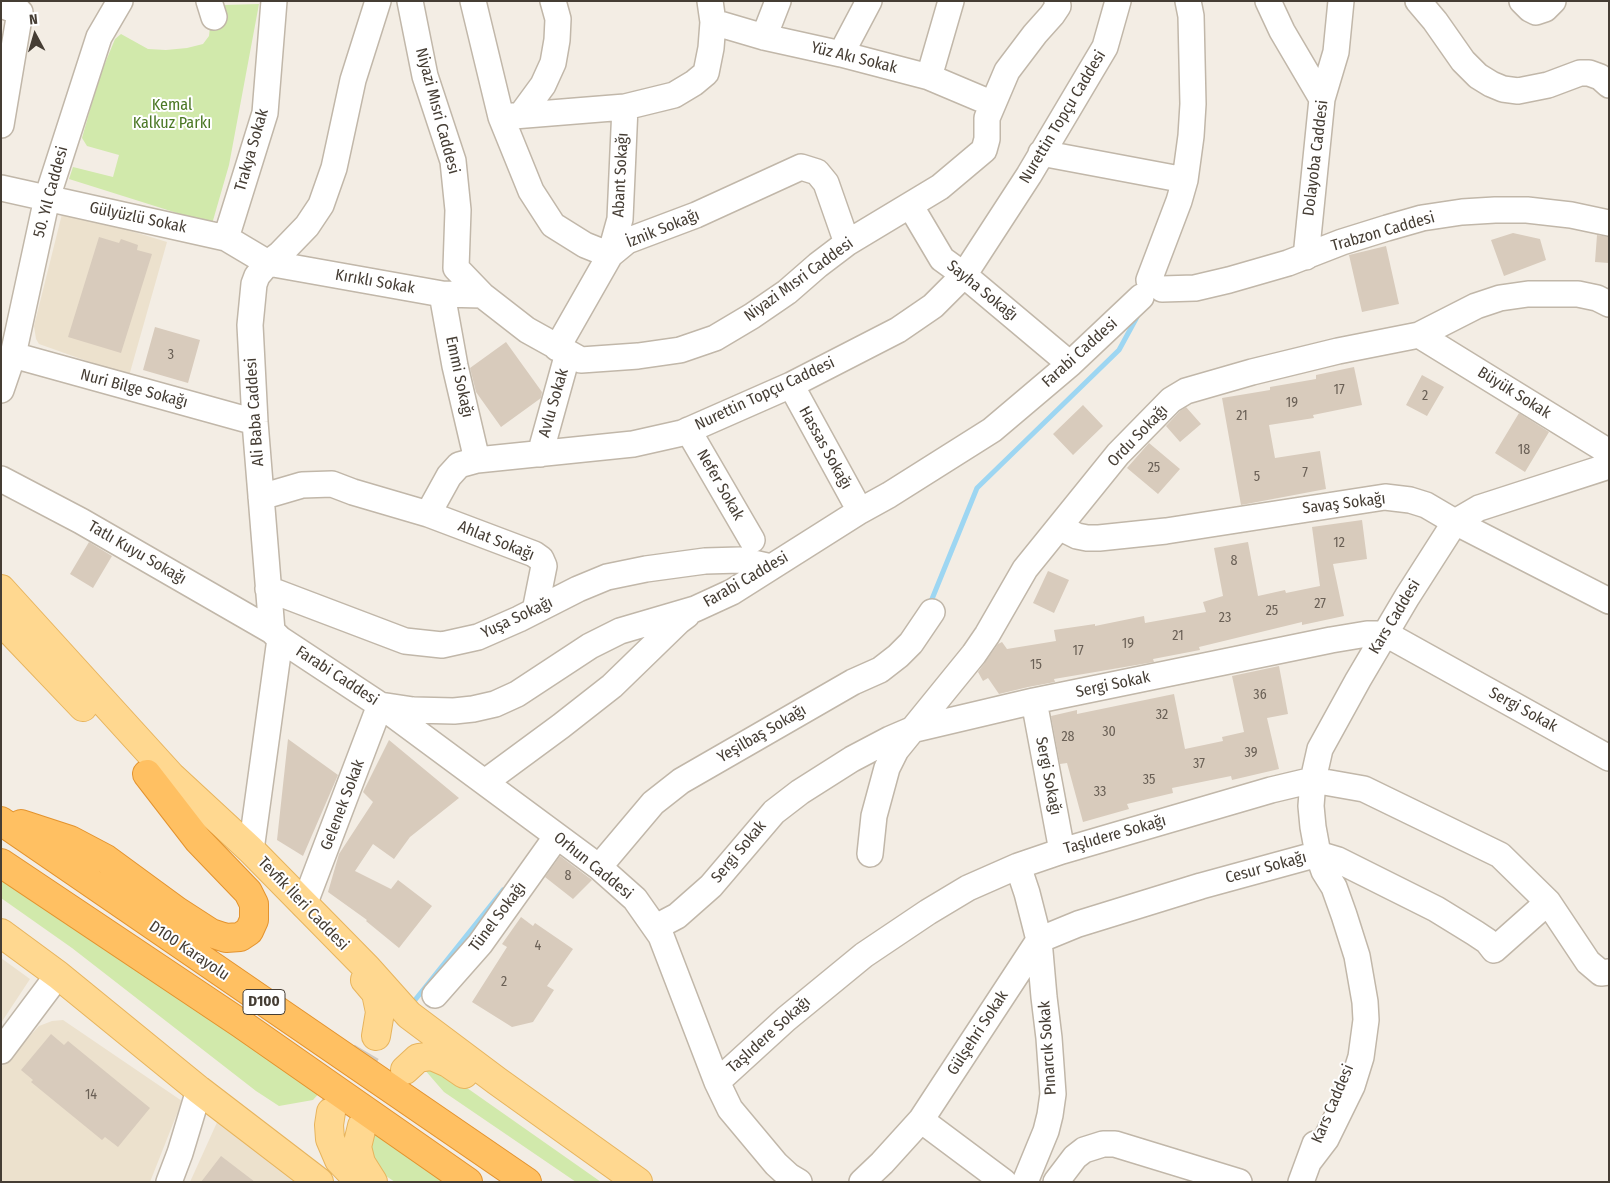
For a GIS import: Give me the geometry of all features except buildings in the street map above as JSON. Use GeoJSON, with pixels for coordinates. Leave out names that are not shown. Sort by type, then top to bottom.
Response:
{"type":"FeatureCollection","features":[{"type":"Feature","properties":{"kind":"highway"},"geometry":{"type":"LineString","coordinates":[[1,819],[70,840],[106,859],[177,911],[211,933],[226,938],[240,937],[249,931],[254,920],[254,904],[248,892],[198,840],[146,774]]}},
{"type":"Feature","properties":{"kind":"highway","name":"D100 Karayolu"},"geometry":{"type":"LineString","coordinates":[[1,819],[527,1182]]}},
{"type":"Feature","properties":{"kind":"highway","name":"D100 Karayolu"},"geometry":{"type":"LineString","coordinates":[[1,863],[240,1023],[468,1182]]}},
{"type":"Feature","properties":{"kind":"main road","name":"Tevfik İleri Caddesi"},"geometry":{"type":"LineString","coordinates":[[1,589],[165,769],[251,850],[367,968],[409,1015],[638,1182]]}},
{"type":"Feature","properties":{"kind":"main road"},"geometry":{"type":"LineString","coordinates":[[1,621],[146,774],[279,894],[358,970],[376,993],[380,1012],[376,1036]]}},
{"type":"Feature","properties":{"kind":"main road"},"geometry":{"type":"LineString","coordinates":[[1,933],[58,975],[199,1090],[319,1182]]}},
{"type":"Feature","properties":{"kind":"main road"},"geometry":{"type":"LineString","coordinates":[[405,1070],[418,1058],[432,1056],[448,1063],[616,1182]]}},
{"type":"Feature","properties":{"kind":"main road"},"geometry":{"type":"LineString","coordinates":[[331,1112],[329,1125],[330,1139],[339,1160],[360,1182]]}},
{"type":"Feature","properties":{"kind":"main road"},"geometry":{"type":"LineString","coordinates":[[362,1126],[357,1147],[361,1163],[373,1182]]}},
{"type":"Feature","properties":{"kind":"street","name":"50. Yıl Caddesi"},"geometry":{"type":"LineString","coordinates":[[1,390],[13,355],[47,198],[99,37],[120,1]]}},
{"type":"Feature","properties":{"kind":"street","name":"Trakya Sokak"},"geometry":{"type":"LineString","coordinates":[[226,238],[265,113],[274,1]]}},
{"type":"Feature","properties":{"kind":"street","name":"Ali Baba Caddesi"},"geometry":{"type":"LineString","coordinates":[[251,850],[276,635],[268,589],[255,422],[250,325],[251,300],[257,276],[307,226],[321,205],[334,168],[353,80],[378,1]]}},
{"type":"Feature","properties":{"kind":"street","name":"Niyazi Mısri Caddesi"},"geometry":{"type":"LineString","coordinates":[[410,1],[426,76],[453,161],[458,210],[456,268],[482,295],[527,330],[581,360],[638,356],[680,350],[715,338],[788,292],[818,265],[847,243],[940,187],[984,150],[987,139],[988,118],[1007,71],[1052,15],[1058,6],[1057,1]]}},
{"type":"Feature","properties":{"kind":"street","name":"İznik Sokağı"},"geometry":{"type":"LineString","coordinates":[[473,1],[511,116],[531,191],[553,225],[585,245],[610,255],[627,241],[696,215],[801,167],[817,172],[826,183],[847,243]]}},
{"type":"Feature","properties":{"kind":"street"},"geometry":{"type":"LineString","coordinates":[[511,116],[543,85],[553,63],[558,19],[553,1]]}},
{"type":"Feature","properties":{"kind":"street"},"geometry":{"type":"LineString","coordinates":[[764,37],[778,1]]}},
{"type":"Feature","properties":{"kind":"street"},"geometry":{"type":"LineString","coordinates":[[841,54],[869,1]]}},
{"type":"Feature","properties":{"kind":"street","name":"Nurettin Topçu Caddesi"},"geometry":{"type":"LineString","coordinates":[[428,514],[449,476],[459,465],[477,460],[632,444],[688,430],[791,386],[898,330],[934,306],[964,275],[1041,154],[1105,47],[1118,1]]}},
{"type":"Feature","properties":{"kind":"street","name":"Farabi Caddesi"},"geometry":{"type":"LineString","coordinates":[[276,635],[380,705],[413,710],[454,711],[495,704],[517,694],[590,646],[620,631],[695,609],[732,592],[992,430],[1070,364],[1151,289],[1185,180],[1191,136],[1191,16],[1188,1]]}},
{"type":"Feature","properties":{"kind":"street"},"geometry":{"type":"LineString","coordinates":[[1268,1],[1282,31],[1322,100]]}},
{"type":"Feature","properties":{"kind":"street","name":"Dolayoba Caddesi"},"geometry":{"type":"LineString","coordinates":[[1306,256],[1322,100],[1336,52],[1341,1]]}},
{"type":"Feature","properties":{"kind":"street"},"geometry":{"type":"LineString","coordinates":[[1418,1],[1435,21],[1463,61],[1478,76],[1491,84],[1518,91],[1548,85],[1580,73],[1589,72],[1600,77],[1609,85]]}},
{"type":"Feature","properties":{"kind":"street"},"geometry":{"type":"LineString","coordinates":[[1522,1],[1536,12],[1545,9],[1552,1]]}},
{"type":"Feature","properties":{"kind":"street"},"geometry":{"type":"LineString","coordinates":[[929,77],[946,3]]}},
{"type":"Feature","properties":{"kind":"street"},"geometry":{"type":"LineString","coordinates":[[1,5],[20,12],[1,125]]}},
{"type":"Feature","properties":{"kind":"street"},"geometry":{"type":"LineString","coordinates":[[511,116],[625,107],[674,95],[706,73],[711,48],[711,12]]}},
{"type":"Feature","properties":{"kind":"street","name":"Yüz Akı Sokak"},"geometry":{"type":"LineString","coordinates":[[711,12],[764,37],[841,54],[929,77],[993,104]]}},
{"type":"Feature","properties":{"kind":"street","name":"Abant Sokağı"},"geometry":{"type":"LineString","coordinates":[[563,350],[610,255],[620,220],[625,107]]}},
{"type":"Feature","properties":{"kind":"street"},"geometry":{"type":"LineString","coordinates":[[1041,154],[1185,180]]}},
{"type":"Feature","properties":{"kind":"street","name":"Gülyüzlü Sokak"},"geometry":{"type":"LineString","coordinates":[[1,188],[226,238],[268,263]]}},
{"type":"Feature","properties":{"kind":"street","name":"Sayha Sokağı"},"geometry":{"type":"LineString","coordinates":[[910,205],[942,259],[964,275],[1070,364]]}},
{"type":"Feature","properties":{"kind":"street","name":"Trabzon Caddesi"},"geometry":{"type":"LineString","coordinates":[[1151,289],[1195,288],[1229,280],[1288,263],[1387,228],[1422,218],[1462,212],[1527,210],[1571,215],[1609,223]]}},
{"type":"Feature","properties":{"kind":"street","name":"Kırıklı Sokak"},"geometry":{"type":"LineString","coordinates":[[268,263],[442,294],[482,295]]}},
{"type":"Feature","properties":{"kind":"street","name":"Emmi Sokağı"},"geometry":{"type":"LineString","coordinates":[[442,294],[477,460]]}},
{"type":"Feature","properties":{"kind":"street","name":"Ordu Sokağı"},"geometry":{"type":"LineString","coordinates":[[870,854],[874,816],[887,768],[896,750],[974,654],[1025,569],[1118,454],[1172,400],[1186,391],[1252,372],[1338,351],[1419,335],[1476,306],[1500,298],[1528,294],[1578,294],[1597,298],[1609,304]]}},
{"type":"Feature","properties":{"kind":"street","name":"Büyük Sokak"},"geometry":{"type":"LineString","coordinates":[[1419,335],[1609,452]]}},
{"type":"Feature","properties":{"kind":"street","name":"Avlu Sokak"},"geometry":{"type":"LineString","coordinates":[[540,454],[563,350]]}},
{"type":"Feature","properties":{"kind":"street","name":"Nuri Bilge Sokağı"},"geometry":{"type":"LineString","coordinates":[[13,355],[255,422]]}},
{"type":"Feature","properties":{"kind":"street","name":"Hassas Sokağı"},"geometry":{"type":"LineString","coordinates":[[791,386],[860,511]]}},
{"type":"Feature","properties":{"kind":"street","name":"Nefer Sokak"},"geometry":{"type":"LineString","coordinates":[[688,430],[752,540]]}},
{"type":"Feature","properties":{"kind":"street","name":"Kars Caddesi"},"geometry":{"type":"LineString","coordinates":[[1306,1171],[1326,1139],[1352,1086],[1361,1057],[1366,1020],[1365,1002],[1357,956],[1334,887],[1321,863],[1313,827],[1313,780],[1320,749],[1344,702],[1455,522],[1480,508],[1609,466]]}},
{"type":"Feature","properties":{"kind":"street","name":"Tatlı Kuyu Sokağı"},"geometry":{"type":"LineString","coordinates":[[1,479],[81,521],[276,635]]}},
{"type":"Feature","properties":{"kind":"street"},"geometry":{"type":"LineString","coordinates":[[261,497],[302,485],[332,484],[428,514]]}},
{"type":"Feature","properties":{"kind":"street","name":"Savaş Sokağı"},"geometry":{"type":"LineString","coordinates":[[1059,528],[1078,536],[1099,538],[1166,531],[1385,497],[1410,500],[1426,505],[1455,522],[1609,601]]}},
{"type":"Feature","properties":{"kind":"street","name":"Ahlat Sokağı"},"geometry":{"type":"LineString","coordinates":[[428,514],[534,554],[541,559],[544,566],[535,611]]}},
{"type":"Feature","properties":{"kind":"street","name":"Yuşa Sokağı"},"geometry":{"type":"LineString","coordinates":[[268,589],[405,641],[442,645],[478,637],[607,577],[646,569],[705,561],[740,560],[771,567]]}},
{"type":"Feature","properties":{"kind":"street"},"geometry":{"type":"LineString","coordinates":[[485,782],[612,686],[679,621],[695,609]]}},
{"type":"Feature","properties":{"kind":"street","name":"Yeşilbaş Sokağı"},"geometry":{"type":"LineString","coordinates":[[599,867],[653,803],[681,781],[853,682],[880,670],[911,643],[932,612]]}},
{"type":"Feature","properties":{"kind":"street","name":"Sergi Sokak"},"geometry":{"type":"LineString","coordinates":[[656,927],[677,916],[711,886],[774,812],[852,759],[911,730],[1034,701],[1331,640],[1367,634],[1386,634],[1609,758]]}},
{"type":"Feature","properties":{"kind":"street","name":"Sergi Sokağı"},"geometry":{"type":"LineString","coordinates":[[1034,701],[1062,851]]}},
{"type":"Feature","properties":{"kind":"street","name":"Orhun Caddesi"},"geometry":{"type":"LineString","coordinates":[[380,705],[599,867],[635,899],[656,927],[670,957],[717,1082],[730,1109],[776,1164],[789,1176],[800,1182]]}},
{"type":"Feature","properties":{"kind":"street","name":"Gelenek Sokak"},"geometry":{"type":"LineString","coordinates":[[304,905],[380,705]]}},
{"type":"Feature","properties":{"kind":"street","name":"Taşlıdere Sokağı"},"geometry":{"type":"LineString","coordinates":[[717,1082],[804,1003],[882,942],[968,888],[1018,866],[1062,851],[1271,790],[1313,780],[1364,790],[1500,855],[1548,902],[1588,962],[1601,973],[1609,972]]}},
{"type":"Feature","properties":{"kind":"street","name":"Tünel Sokağı"},"geometry":{"type":"LineString","coordinates":[[435,995],[480,944],[557,836]]}},
{"type":"Feature","properties":{"kind":"street","name":"Cesur Sokağı"},"geometry":{"type":"LineString","coordinates":[[1039,940],[1078,924],[1201,886],[1338,860],[1443,912],[1475,933],[1494,950],[1548,902]]}},
{"type":"Feature","properties":{"kind":"street"},"geometry":{"type":"LineString","coordinates":[[1018,866],[1039,940]]}},
{"type":"Feature","properties":{"kind":"street","name":"Gülşehri Sokak"},"geometry":{"type":"LineString","coordinates":[[862,1182],[921,1120],[1039,940]]}},
{"type":"Feature","properties":{"kind":"street","name":"Pınarcık Sokak"},"geometry":{"type":"LineString","coordinates":[[1025,1182],[1046,1131],[1053,1094],[1039,940]]}},
{"type":"Feature","properties":{"kind":"street"},"geometry":{"type":"LineString","coordinates":[[1,1051],[58,975]]}},
{"type":"Feature","properties":{"kind":"street"},"geometry":{"type":"LineString","coordinates":[[169,1182],[199,1090]]}},
{"type":"Feature","properties":{"kind":"street"},"geometry":{"type":"LineString","coordinates":[[921,1120],[1004,1182]]}},
{"type":"Feature","properties":{"kind":"street"},"geometry":{"type":"LineString","coordinates":[[1056,1182],[1075,1157],[1084,1150],[1103,1144],[1115,1144],[1240,1182]]}},
{"type":"Feature","properties":{"kind":"shaded area"},"geometry":{"type":"Polygon","coordinates":[[[63,210],[167,242],[129,376],[39,344],[36,339],[34,326],[63,210]]]}},
{"type":"Feature","properties":{"kind":"shaded area"},"geometry":{"type":"Polygon","coordinates":[[[1,958],[30,979],[1,1023],[1,958]]]}},
{"type":"Feature","properties":{"kind":"shaded area"},"geometry":{"type":"Polygon","coordinates":[[[63,1020],[182,1101],[150,1182],[1,1182],[1,1067],[39,1026],[52,1021],[63,1020]]]}},
{"type":"Feature","properties":{"kind":"shaded area"},"geometry":{"type":"Polygon","coordinates":[[[219,1118],[298,1182],[190,1182],[219,1118]]]}},
{"type":"Feature","properties":{"kind":"green space","name":"Kemal Kalkuz Parkı"},"geometry":{"type":"Polygon","coordinates":[[[259,4],[229,165],[212,224],[69,179],[73,167],[113,177],[119,155],[87,146],[82,138],[99,78],[115,39],[121,34],[148,49],[187,48],[203,44],[209,36],[211,18],[223,5],[259,4]]]}},
{"type":"Feature","properties":{"kind":"green space"},"geometry":{"type":"Polygon","coordinates":[[[1,878],[322,1090],[313,1100],[279,1106],[256,1091],[72,948],[1,898],[1,878]]]}},
{"type":"Feature","properties":{"kind":"green space"},"geometry":{"type":"Polygon","coordinates":[[[430,1062],[601,1182],[576,1182],[444,1092],[424,1069],[430,1062]]]}},
{"type":"Feature","properties":{"kind":"green space"},"geometry":{"type":"Polygon","coordinates":[[[370,1130],[448,1182],[395,1182],[386,1176],[364,1154],[370,1130]]]}},
{"type":"Feature","properties":{"kind":"waterway"},"geometry":{"type":"LineString","coordinates":[[928,604],[932,599],[977,488],[1119,350],[1137,317]]}},
{"type":"Feature","properties":{"kind":"waterway"},"geometry":{"type":"LineString","coordinates":[[415,1000],[503,890]]}},
{"type":"Feature","properties":{"kind":"tunnel"},"geometry":{"type":"LineString","coordinates":[[331,1112],[376,1036]]}}]}
